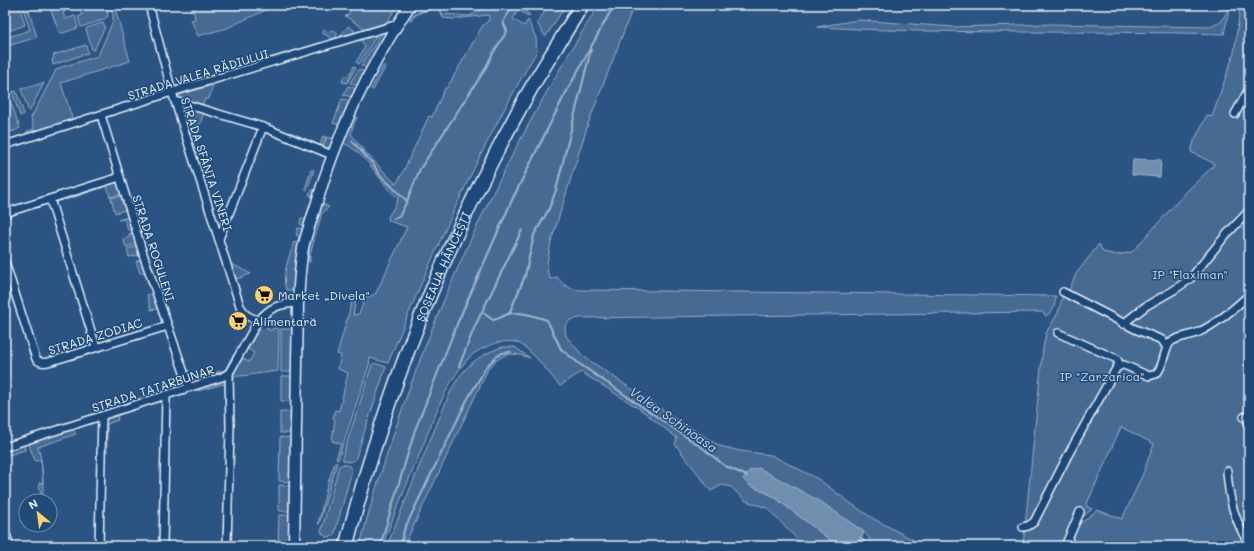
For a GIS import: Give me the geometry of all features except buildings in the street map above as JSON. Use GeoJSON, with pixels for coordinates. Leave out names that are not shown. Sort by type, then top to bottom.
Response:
{"type":"FeatureCollection","features":[{"type":"Feature","properties":{"kind":"highway","name":"ȘOSEAUA HÂNCEȘTI"},"geometry":{"type":"LineString","coordinates":[[346,546],[368,465],[386,411],[400,372],[449,252],[471,204],[512,124],[545,65],[582,5]]}},
{"type":"Feature","properties":{"kind":"street","name":"STRADA SFÂNTA VINERI"},"geometry":{"type":"LineString","coordinates":[[149,5],[172,92],[220,239],[240,306],[246,316],[258,321]]}},
{"type":"Feature","properties":{"kind":"street"},"geometry":{"type":"LineString","coordinates":[[294,546],[298,303],[304,246],[332,155],[350,112],[382,50],[410,5]]}},
{"type":"Feature","properties":{"kind":"street","name":"STRADA VALEA RĂDIULUI"},"geometry":{"type":"LineString","coordinates":[[5,146],[172,92],[398,24]]}},
{"type":"Feature","properties":{"kind":"street"},"geometry":{"type":"LineString","coordinates":[[1235,114],[1249,89]]}},
{"type":"Feature","properties":{"kind":"street","name":"STRADA VALEA RĂDIULUI"},"geometry":{"type":"LineString","coordinates":[[175,101],[263,127]]}},
{"type":"Feature","properties":{"kind":"street","name":"STRADA ROGULENI"},"geometry":{"type":"LineString","coordinates":[[101,115],[144,257],[189,387]]}},
{"type":"Feature","properties":{"kind":"street"},"geometry":{"type":"LineString","coordinates":[[220,239],[263,127],[332,155]]}},
{"type":"Feature","properties":{"kind":"street"},"geometry":{"type":"LineString","coordinates":[[5,213],[120,177]]}},
{"type":"Feature","properties":{"kind":"street"},"geometry":{"type":"LineString","coordinates":[[50,200],[96,347]]}},
{"type":"Feature","properties":{"kind":"street"},"geometry":{"type":"LineString","coordinates":[[1123,324],[1146,306],[1190,279],[1226,235],[1249,211]]}},
{"type":"Feature","properties":{"kind":"street","name":"STRADA ZODIAC"},"geometry":{"type":"LineString","coordinates":[[5,262],[38,362],[45,363],[168,326]]}},
{"type":"Feature","properties":{"kind":"street"},"geometry":{"type":"LineString","coordinates":[[1062,292],[1123,324],[1162,340],[1167,348]]}},
{"type":"Feature","properties":{"kind":"street"},"geometry":{"type":"LineString","coordinates":[[1023,527],[1034,522],[1068,455],[1117,367],[1124,365],[1149,376],[1154,375],[1161,369],[1167,348],[1172,341],[1193,335],[1209,327],[1228,315],[1249,295]]}},
{"type":"Feature","properties":{"kind":"street","name":"STRADA TATARBUNAR"},"geometry":{"type":"LineString","coordinates":[[5,447],[222,377],[229,373],[258,321],[268,311],[280,304],[298,303]]}},
{"type":"Feature","properties":{"kind":"street"},"geometry":{"type":"LineString","coordinates":[[1058,333],[1117,360],[1120,366]]}},
{"type":"Feature","properties":{"kind":"street"},"geometry":{"type":"LineString","coordinates":[[227,546],[230,428],[229,373]]}},
{"type":"Feature","properties":{"kind":"street"},"geometry":{"type":"LineString","coordinates":[[163,546],[166,395]]}},
{"type":"Feature","properties":{"kind":"street"},"geometry":{"type":"LineString","coordinates":[[99,546],[102,416]]}},
{"type":"Feature","properties":{"kind":"street"},"geometry":{"type":"LineString","coordinates":[[1227,471],[1230,502],[1241,531],[1249,544]]}},
{"type":"Feature","properties":{"kind":"street"},"geometry":{"type":"LineString","coordinates":[[1065,546],[1080,512]]}},
{"type":"Feature","properties":{"kind":"street"},"geometry":{"type":"LineString","coordinates":[[5,531],[10,546]]}},
{"type":"Feature","properties":{"kind":"green space"},"geometry":{"type":"Polygon","coordinates":[[[5,5],[19,5],[25,25],[11,30],[5,11],[5,5]]]}},
{"type":"Feature","properties":{"kind":"green space"},"geometry":{"type":"Polygon","coordinates":[[[22,5],[27,5],[37,37],[8,46],[5,36],[5,23],[9,37],[30,30],[22,5]]]}},
{"type":"Feature","properties":{"kind":"green space"},"geometry":{"type":"Polygon","coordinates":[[[49,5],[65,5],[66,11],[63,12],[65,19],[75,16],[78,28],[63,33],[59,32],[49,5]]]}},
{"type":"Feature","properties":{"kind":"green space"},"geometry":{"type":"Polygon","coordinates":[[[79,5],[106,5],[108,16],[103,20],[81,27],[78,17],[82,15],[79,5]]]}},
{"type":"Feature","properties":{"kind":"green space"},"geometry":{"type":"Polygon","coordinates":[[[110,5],[114,5],[130,61],[61,83],[73,121],[28,134],[26,132],[34,129],[31,118],[56,70],[98,56],[113,21],[113,14],[110,5]]]}},
{"type":"Feature","properties":{"kind":"green space"},"geometry":{"type":"Polygon","coordinates":[[[202,5],[270,5],[266,10],[227,28],[198,36],[191,20],[195,19],[193,8],[202,5]]]}},
{"type":"Feature","properties":{"kind":"green space"},"geometry":{"type":"Polygon","coordinates":[[[354,5],[398,5],[386,23],[365,29],[345,16],[348,15],[352,8],[354,8],[354,5]]]}},
{"type":"Feature","properties":{"kind":"green space"},"geometry":{"type":"Polygon","coordinates":[[[485,5],[520,5],[519,7],[529,14],[530,17],[518,10],[513,19],[524,26],[528,20],[536,38],[537,51],[495,127],[457,204],[388,363],[370,358],[338,460],[336,459],[341,444],[332,441],[335,419],[333,418],[335,410],[339,411],[348,373],[338,369],[341,355],[337,354],[353,298],[356,300],[353,315],[359,314],[366,296],[369,297],[376,293],[407,227],[389,221],[388,217],[398,198],[384,184],[359,153],[343,143],[334,167],[332,167],[351,120],[355,116],[357,117],[351,134],[366,153],[396,184],[429,116],[432,117],[445,88],[447,88],[483,25],[489,20],[489,15],[454,19],[443,18],[440,10],[443,14],[469,16],[483,9],[485,5]]]}},
{"type":"Feature","properties":{"kind":"green space"},"geometry":{"type":"Polygon","coordinates":[[[549,5],[566,5],[545,36],[537,23],[549,5]]]}},
{"type":"Feature","properties":{"kind":"green space"},"geometry":{"type":"Polygon","coordinates":[[[599,5],[634,5],[588,124],[551,242],[547,264],[550,279],[557,277],[568,287],[582,290],[1056,296],[1054,308],[1046,316],[1042,312],[580,318],[570,320],[565,327],[566,336],[583,356],[679,421],[720,446],[740,451],[771,455],[818,479],[874,519],[927,546],[866,546],[870,539],[864,532],[821,502],[749,485],[773,496],[838,546],[795,546],[797,539],[767,508],[746,501],[731,487],[722,485],[711,491],[675,444],[677,438],[640,409],[581,372],[560,386],[536,357],[525,347],[508,341],[492,344],[472,355],[452,380],[440,404],[382,546],[360,546],[367,518],[394,433],[435,321],[458,267],[510,159],[538,107],[599,5]]]}},
{"type":"Feature","properties":{"kind":"green space"},"geometry":{"type":"Polygon","coordinates":[[[1239,5],[1249,5],[1249,546],[1068,546],[1076,527],[1097,510],[1122,519],[1142,476],[1154,444],[1121,427],[1086,506],[1092,509],[1077,522],[1062,546],[1023,546],[1043,348],[1046,333],[1058,313],[1063,295],[1066,297],[1076,274],[1099,244],[1103,252],[1117,255],[1132,252],[1187,191],[1215,164],[1191,152],[1194,141],[1207,115],[1212,117],[1234,53],[1240,9],[1237,7],[1239,5]]]}},
{"type":"Feature","properties":{"kind":"green space"},"geometry":{"type":"Polygon","coordinates":[[[1230,6],[1224,34],[1123,32],[970,32],[817,27],[858,20],[953,27],[1051,24],[1210,27],[1221,22],[1230,6]]]}},
{"type":"Feature","properties":{"kind":"green space"},"geometry":{"type":"Polygon","coordinates":[[[438,7],[439,9],[419,13],[411,21],[410,18],[419,12],[438,7]]]}},
{"type":"Feature","properties":{"kind":"green space"},"geometry":{"type":"Polygon","coordinates":[[[103,23],[105,27],[94,50],[92,50],[86,29],[103,23]]]}},
{"type":"Feature","properties":{"kind":"green space"},"geometry":{"type":"Polygon","coordinates":[[[348,26],[354,30],[354,33],[340,36],[348,26]]]}},
{"type":"Feature","properties":{"kind":"green space"},"geometry":{"type":"Polygon","coordinates":[[[324,29],[327,32],[333,30],[338,33],[334,40],[321,32],[324,29]]]}},
{"type":"Feature","properties":{"kind":"green space"},"geometry":{"type":"Polygon","coordinates":[[[383,31],[387,32],[368,69],[361,65],[383,31]]]}},
{"type":"Feature","properties":{"kind":"green space"},"geometry":{"type":"Polygon","coordinates":[[[379,32],[359,64],[356,62],[365,47],[361,40],[358,41],[357,39],[379,32]]]}},
{"type":"Feature","properties":{"kind":"green space"},"geometry":{"type":"Polygon","coordinates":[[[86,45],[88,53],[53,65],[53,55],[86,45]]]}},
{"type":"Feature","properties":{"kind":"green space"},"geometry":{"type":"Polygon","coordinates":[[[354,66],[356,67],[347,83],[342,82],[344,76],[348,76],[354,66]]]}},
{"type":"Feature","properties":{"kind":"green space"},"geometry":{"type":"Polygon","coordinates":[[[383,66],[386,66],[373,90],[371,89],[383,66]]]}},
{"type":"Feature","properties":{"kind":"green space"},"geometry":{"type":"Polygon","coordinates":[[[359,69],[366,73],[359,86],[350,83],[359,69]]]}},
{"type":"Feature","properties":{"kind":"green space"},"geometry":{"type":"Polygon","coordinates":[[[44,83],[29,112],[21,89],[44,83]]]}},
{"type":"Feature","properties":{"kind":"green space"},"geometry":{"type":"Polygon","coordinates":[[[213,85],[209,99],[205,99],[203,104],[185,101],[179,97],[179,95],[213,85]]]}},
{"type":"Feature","properties":{"kind":"green space"},"geometry":{"type":"Polygon","coordinates":[[[348,86],[357,89],[353,97],[343,95],[348,86]]]}},
{"type":"Feature","properties":{"kind":"green space"},"geometry":{"type":"Polygon","coordinates":[[[16,91],[24,114],[20,116],[12,92],[16,91]]]}},
{"type":"Feature","properties":{"kind":"green space"},"geometry":{"type":"Polygon","coordinates":[[[5,94],[8,95],[20,128],[12,132],[5,111],[5,94]]]}},
{"type":"Feature","properties":{"kind":"green space"},"geometry":{"type":"Polygon","coordinates":[[[342,99],[351,101],[340,125],[333,123],[342,99]]]}},
{"type":"Feature","properties":{"kind":"green space"},"geometry":{"type":"Polygon","coordinates":[[[183,106],[204,112],[196,138],[191,137],[181,107],[183,106]]]}},
{"type":"Feature","properties":{"kind":"green space"},"geometry":{"type":"Polygon","coordinates":[[[290,132],[320,145],[323,136],[326,137],[321,148],[289,134],[290,132]]]}},
{"type":"Feature","properties":{"kind":"green space"},"geometry":{"type":"Polygon","coordinates":[[[327,137],[334,139],[331,146],[325,149],[323,148],[327,137]]]}},
{"type":"Feature","properties":{"kind":"green space"},"geometry":{"type":"Polygon","coordinates":[[[311,170],[314,170],[307,190],[305,189],[311,170]]]}},
{"type":"Feature","properties":{"kind":"green space"},"geometry":{"type":"Polygon","coordinates":[[[111,183],[118,184],[122,194],[110,197],[107,186],[66,200],[65,197],[111,183]]]}},
{"type":"Feature","properties":{"kind":"green space"},"geometry":{"type":"Polygon","coordinates":[[[318,189],[306,227],[300,224],[301,218],[305,219],[313,196],[309,195],[311,191],[318,189]]]}},
{"type":"Feature","properties":{"kind":"green space"},"geometry":{"type":"Polygon","coordinates":[[[122,196],[125,210],[115,213],[111,198],[122,196]]]}},
{"type":"Feature","properties":{"kind":"green space"},"geometry":{"type":"Polygon","coordinates":[[[323,204],[329,207],[322,213],[309,262],[309,248],[312,234],[320,207],[323,204]]]}},
{"type":"Feature","properties":{"kind":"green space"},"geometry":{"type":"Polygon","coordinates":[[[128,217],[133,229],[128,230],[124,219],[118,220],[128,217]]]}},
{"type":"Feature","properties":{"kind":"green space"},"geometry":{"type":"Polygon","coordinates":[[[298,228],[306,229],[295,290],[286,290],[284,278],[285,272],[294,242],[297,243],[299,236],[296,235],[298,228]]]}},
{"type":"Feature","properties":{"kind":"green space"},"geometry":{"type":"Polygon","coordinates":[[[134,233],[137,244],[126,247],[123,239],[130,237],[129,234],[134,233]]]}},
{"type":"Feature","properties":{"kind":"green space"},"geometry":{"type":"Polygon","coordinates":[[[138,246],[141,255],[129,257],[127,249],[138,246]]]}},
{"type":"Feature","properties":{"kind":"green space"},"geometry":{"type":"Polygon","coordinates":[[[142,260],[146,272],[140,273],[136,261],[142,260]]]}},
{"type":"Feature","properties":{"kind":"green space"},"geometry":{"type":"Polygon","coordinates":[[[232,264],[251,274],[236,279],[231,265],[232,264]]]}},
{"type":"Feature","properties":{"kind":"green space"},"geometry":{"type":"Polygon","coordinates":[[[153,293],[158,307],[151,310],[147,295],[153,293]]]}},
{"type":"Feature","properties":{"kind":"green space"},"geometry":{"type":"Polygon","coordinates":[[[268,328],[268,330],[272,330],[273,328],[279,329],[278,371],[233,377],[241,358],[249,362],[254,353],[246,348],[257,331],[268,328]]]}},
{"type":"Feature","properties":{"kind":"green space"},"geometry":{"type":"Polygon","coordinates":[[[281,329],[293,329],[293,372],[281,372],[281,329]]]}},
{"type":"Feature","properties":{"kind":"green space"},"geometry":{"type":"Polygon","coordinates":[[[502,347],[515,347],[530,358],[512,354],[507,355],[502,357],[488,369],[404,546],[387,546],[447,400],[456,382],[468,367],[477,359],[502,347]]]}},
{"type":"Feature","properties":{"kind":"green space"},"geometry":{"type":"Polygon","coordinates":[[[233,355],[236,356],[230,365],[225,370],[233,355]]]}},
{"type":"Feature","properties":{"kind":"green space"},"geometry":{"type":"Polygon","coordinates":[[[374,363],[386,367],[355,460],[351,462],[344,461],[342,458],[372,365],[374,363]]]}},
{"type":"Feature","properties":{"kind":"green space"},"geometry":{"type":"Polygon","coordinates":[[[225,370],[221,373],[208,378],[207,375],[225,370]]]}},
{"type":"Feature","properties":{"kind":"green space"},"geometry":{"type":"Polygon","coordinates":[[[281,376],[293,376],[292,401],[281,401],[281,376]]]}},
{"type":"Feature","properties":{"kind":"green space"},"geometry":{"type":"Polygon","coordinates":[[[223,380],[225,381],[227,392],[226,387],[223,384],[198,391],[198,388],[223,380]]]}},
{"type":"Feature","properties":{"kind":"green space"},"geometry":{"type":"Polygon","coordinates":[[[280,412],[293,412],[292,433],[280,433],[280,412]]]}},
{"type":"Feature","properties":{"kind":"green space"},"geometry":{"type":"Polygon","coordinates":[[[117,414],[118,420],[107,424],[107,452],[104,452],[105,423],[108,417],[117,414]]]}},
{"type":"Feature","properties":{"kind":"green space"},"geometry":{"type":"Polygon","coordinates":[[[70,429],[73,430],[76,434],[38,447],[40,453],[42,465],[43,481],[41,460],[35,461],[29,445],[35,440],[70,429]]]}},
{"type":"Feature","properties":{"kind":"green space"},"geometry":{"type":"Polygon","coordinates":[[[280,437],[293,438],[292,482],[279,481],[280,437]]]}},
{"type":"Feature","properties":{"kind":"green space"},"geometry":{"type":"Polygon","coordinates":[[[24,445],[25,450],[5,456],[5,451],[24,445]]]}},
{"type":"Feature","properties":{"kind":"green space"},"geometry":{"type":"Polygon","coordinates":[[[335,462],[337,463],[318,524],[327,486],[335,462]]]}},
{"type":"Feature","properties":{"kind":"green space"},"geometry":{"type":"Polygon","coordinates":[[[343,464],[349,466],[352,470],[334,536],[326,537],[321,532],[339,466],[343,464]]]}},
{"type":"Feature","properties":{"kind":"green space"},"geometry":{"type":"Polygon","coordinates":[[[39,483],[43,483],[43,493],[41,493],[39,483]]]}},
{"type":"Feature","properties":{"kind":"green space"},"geometry":{"type":"Polygon","coordinates":[[[279,485],[292,486],[291,511],[279,510],[279,485]]]}},
{"type":"Feature","properties":{"kind":"green space"},"geometry":{"type":"Polygon","coordinates":[[[279,515],[291,515],[290,543],[278,542],[279,515]]]}},
{"type":"Feature","properties":{"kind":"shaded area"},"geometry":{"type":"Polygon","coordinates":[[[1133,159],[1161,160],[1160,177],[1132,175],[1133,159]]]}},
{"type":"Feature","properties":{"kind":"shaded area"},"geometry":{"type":"Polygon","coordinates":[[[759,468],[821,502],[864,532],[859,546],[838,546],[773,496],[749,485],[743,479],[749,471],[759,468]]]}},
{"type":"Feature","properties":{"kind":"waterway"},"geometry":{"type":"LineString","coordinates":[[393,219],[400,215],[420,169],[484,71],[507,31],[503,22],[513,5]]}},
{"type":"Feature","properties":{"kind":"waterway"},"geometry":{"type":"LineString","coordinates":[[380,546],[415,430],[457,324],[512,200],[562,100],[614,5]]}},
{"type":"Feature","properties":{"kind":"waterway"},"geometry":{"type":"LineString","coordinates":[[509,314],[525,276],[534,235],[549,209],[556,190],[591,49]]}},
{"type":"Feature","properties":{"kind":"waterway","name":"Valea Schinoasa"},"geometry":{"type":"LineString","coordinates":[[352,141],[373,164],[380,175],[407,201]]}},
{"type":"Feature","properties":{"kind":"waterway"},"geometry":{"type":"LineString","coordinates":[[459,366],[475,326],[522,230]]}},
{"type":"Feature","properties":{"kind":"waterway","name":"Valea Schinoasa"},"geometry":{"type":"LineString","coordinates":[[482,312],[493,320],[513,313],[528,314],[547,320],[561,349],[581,365],[704,449],[725,466],[747,476]]}},
{"type":"Feature","properties":{"kind":"waterway"},"geometry":{"type":"LineString","coordinates":[[401,546],[404,530],[467,400],[486,367],[502,353],[511,352]]}},
{"type":"Feature","properties":{"kind":"waterway","name":"Valea Schinoasa"},"geometry":{"type":"LineString","coordinates":[[860,538],[866,543],[867,546]]}},
{"type":"Feature","properties":{"kind":"place","name":"Market „Divela\""},"geometry":{"type":"Point","coordinates":[264,295]}},
{"type":"Feature","properties":{"kind":"place","name":"Alimentară"},"geometry":{"type":"Point","coordinates":[238,321]}},
{"type":"Feature","properties":{"kind":"park label","name":"IP \"Flaximan\""},"geometry":{"type":"Point","coordinates":[1190,274]}},
{"type":"Feature","properties":{"kind":"park label","name":"IP \"Zarzarica\""},"geometry":{"type":"Point","coordinates":[1102,376]}}]}
